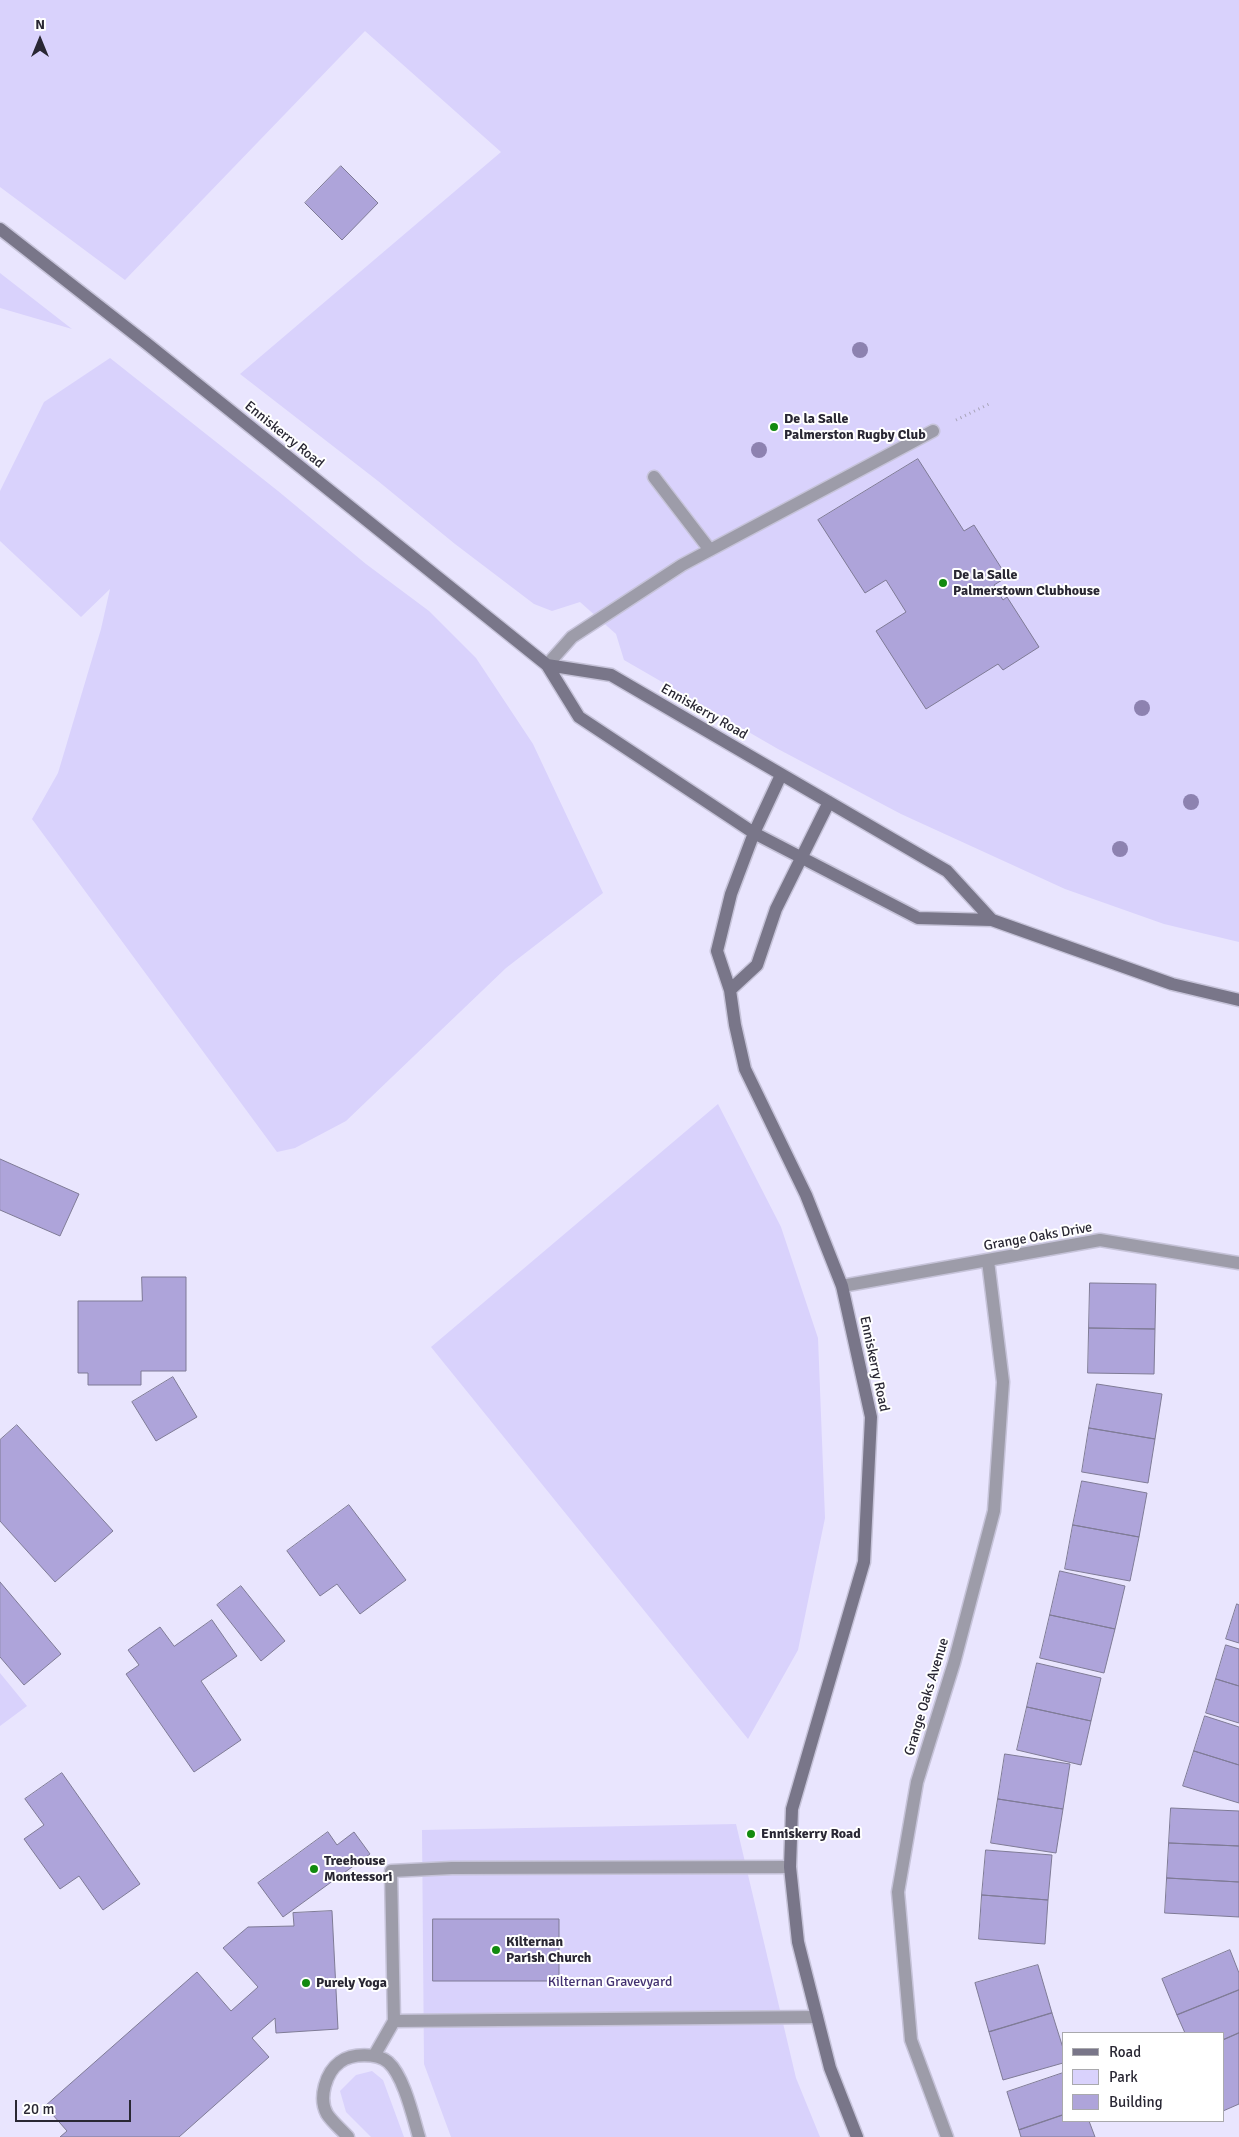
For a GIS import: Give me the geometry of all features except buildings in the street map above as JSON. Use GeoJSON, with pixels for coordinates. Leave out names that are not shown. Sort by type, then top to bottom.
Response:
{"type":"FeatureCollection","features":[{"type":"Feature","properties":{"kind":"main road","name":"Enniskerry Road"},"geometry":{"type":"LineString","coordinates":[[0,230],[146,343],[547,665],[579,717],[754,833],[918,918],[992,920]]}},
{"type":"Feature","properties":{"kind":"main road","name":"Enniskerry Road"},"geometry":{"type":"LineString","coordinates":[[547,665],[611,675],[781,775],[754,833],[732,894],[717,951],[730,990],[735,1025],[745,1069],[775,1127],[806,1195],[842,1286],[871,1417],[864,1562],[792,1809],[790,1867],[798,1942],[830,2068],[857,2137]]}},
{"type":"Feature","properties":{"kind":"main road"},"geometry":{"type":"LineString","coordinates":[[781,775],[947,871],[992,920],[1172,984],[1239,1000]]}},
{"type":"Feature","properties":{"kind":"main road"},"geometry":{"type":"LineString","coordinates":[[730,990],[758,965],[776,909],[829,802]]}},
{"type":"Feature","properties":{"kind":"street"},"geometry":{"type":"LineString","coordinates":[[547,665],[572,637],[682,565],[934,431]]}},
{"type":"Feature","properties":{"kind":"street"},"geometry":{"type":"LineString","coordinates":[[654,477],[710,550]]}},
{"type":"Feature","properties":{"kind":"street","name":"Grange Oaks Drive"},"geometry":{"type":"LineString","coordinates":[[842,1286],[1100,1240],[1239,1263]]}},
{"type":"Feature","properties":{"kind":"street","name":"Grange Oaks Avenue"},"geometry":{"type":"LineString","coordinates":[[946,2137],[911,2040],[898,1892],[917,1782],[954,1663],[994,1511],[1003,1382],[988,1261]]}},
{"type":"Feature","properties":{"kind":"street"},"geometry":{"type":"LineString","coordinates":[[374,2056],[394,2021],[391,1871],[452,1868],[790,1867]]}},
{"type":"Feature","properties":{"kind":"street"},"geometry":{"type":"LineString","coordinates":[[394,2021],[817,2017]]}},
{"type":"Feature","properties":{"kind":"street"},"geometry":{"type":"LineString","coordinates":[[348,2137],[327,2114],[324,2101],[324,2086],[330,2072],[341,2061],[357,2056],[374,2056],[388,2062],[400,2078],[420,2137]]}},
{"type":"Feature","properties":{"kind":"path"},"geometry":{"type":"LineString","coordinates":[[934,431],[989,404]]}},
{"type":"Feature","properties":{"kind":"green space","name":"De la Salle Palmerston Rugby Club"},"geometry":{"type":"Polygon","coordinates":[[[0,0],[1239,0],[1239,942],[1164,924],[1065,889],[901,814],[778,749],[624,660],[616,634],[580,602],[552,611],[534,604],[240,374],[501,152],[365,31],[125,280],[0,187],[0,0]]]}},
{"type":"Feature","properties":{"kind":"green space"},"geometry":{"type":"Polygon","coordinates":[[[0,273],[72,329],[0,308],[0,273]]]}},
{"type":"Feature","properties":{"kind":"green space"},"geometry":{"type":"Polygon","coordinates":[[[110,358],[278,491],[366,564],[429,611],[476,658],[533,744],[603,893],[506,968],[346,1121],[295,1148],[277,1152],[32,819],[58,773],[101,629],[110,589],[81,617],[0,541],[0,491],[44,402],[110,358]]]}},
{"type":"Feature","properties":{"kind":"green space"},"geometry":{"type":"Polygon","coordinates":[[[718,1104],[781,1227],[818,1338],[825,1518],[798,1650],[748,1739],[431,1347],[718,1104]]]}},
{"type":"Feature","properties":{"kind":"green space"},"geometry":{"type":"Polygon","coordinates":[[[0,1673],[27,1706],[0,1726],[0,1673]]]}},
{"type":"Feature","properties":{"kind":"green space","name":"Kilternan Gravevyard"},"geometry":{"type":"Polygon","coordinates":[[[736,1824],[796,2078],[820,2137],[451,2137],[424,2064],[422,1830],[736,1824]]]}},
{"type":"Feature","properties":{"kind":"green space"},"geometry":{"type":"Polygon","coordinates":[[[372,2071],[383,2080],[404,2137],[371,2137],[346,2112],[340,2091],[356,2075],[372,2071]]]}},
{"type":"Feature","properties":{"kind":"place","name":"De la Salle Palmerston Rugby Club"},"geometry":{"type":"Point","coordinates":[774,427]}},
{"type":"Feature","properties":{"kind":"place","name":"De la Salle Palmerstown Clubhouse"},"geometry":{"type":"Point","coordinates":[943,583]}},
{"type":"Feature","properties":{"kind":"place","name":"Enniskerry Road"},"geometry":{"type":"Point","coordinates":[751,1834]}},
{"type":"Feature","properties":{"kind":"place","name":"Treehouse Montessori"},"geometry":{"type":"Point","coordinates":[314,1869]}},
{"type":"Feature","properties":{"kind":"place","name":"Kilternan Parish Church"},"geometry":{"type":"Point","coordinates":[496,1950]}},
{"type":"Feature","properties":{"kind":"place","name":"Purely Yoga"},"geometry":{"type":"Point","coordinates":[306,1983]}}]}
